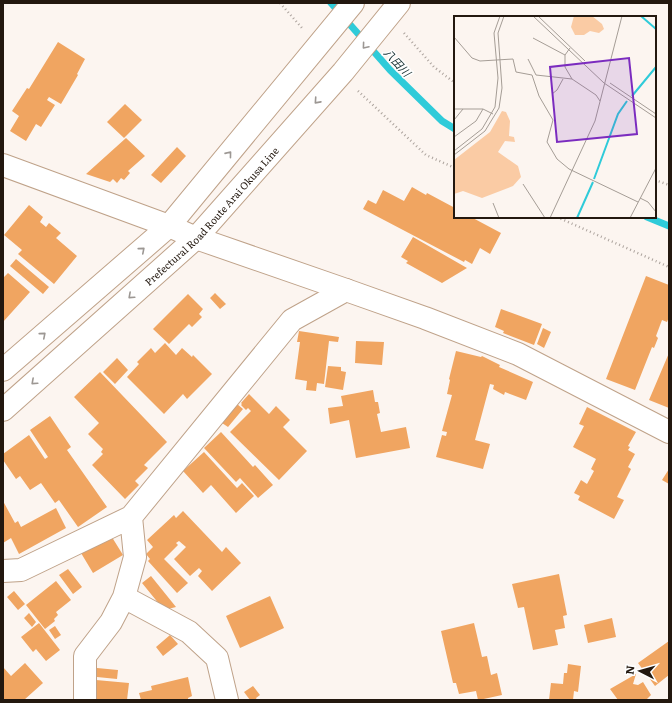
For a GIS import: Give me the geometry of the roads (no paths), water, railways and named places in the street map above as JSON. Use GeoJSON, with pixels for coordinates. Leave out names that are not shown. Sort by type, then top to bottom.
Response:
{"type":"FeatureCollection","features":[{"type":"Feature","properties":{"kind":"street"},"geometry":{"type":"LineString","coordinates":[[3,370],[169,226],[353,3]]}},
{"type":"Feature","properties":{"kind":"street","name":"Prefectural Road Route Arai Okusa Line"},"geometry":{"type":"LineString","coordinates":[[3,410],[196,238],[341,73],[391,13]]}},
{"type":"Feature","properties":{"kind":"street"},"geometry":{"type":"LineString","coordinates":[[3,165],[169,226],[196,238],[425,318],[518,354],[669,432]]}},
{"type":"Feature","properties":{"kind":"street"},"geometry":{"type":"LineString","coordinates":[[3,572],[21,570],[131,517],[292,320],[346,290]]}},
{"type":"Feature","properties":{"kind":"street"},"geometry":{"type":"LineString","coordinates":[[85,700],[85,656],[111,622],[124,597],[135,557],[131,517]]}},
{"type":"Feature","properties":{"kind":"street"},"geometry":{"type":"LineString","coordinates":[[124,597],[189,632],[217,658],[227,700]]}},
{"type":"Feature","properties":{"kind":"waterway","name":"八田川"},"geometry":{"type":"LineString","coordinates":[[331,3],[390,70],[442,121],[454,128]]}},
{"type":"Feature","properties":{"kind":"waterway","name":"八田川"},"geometry":{"type":"LineString","coordinates":[[649,218],[669,226]]}}]}
